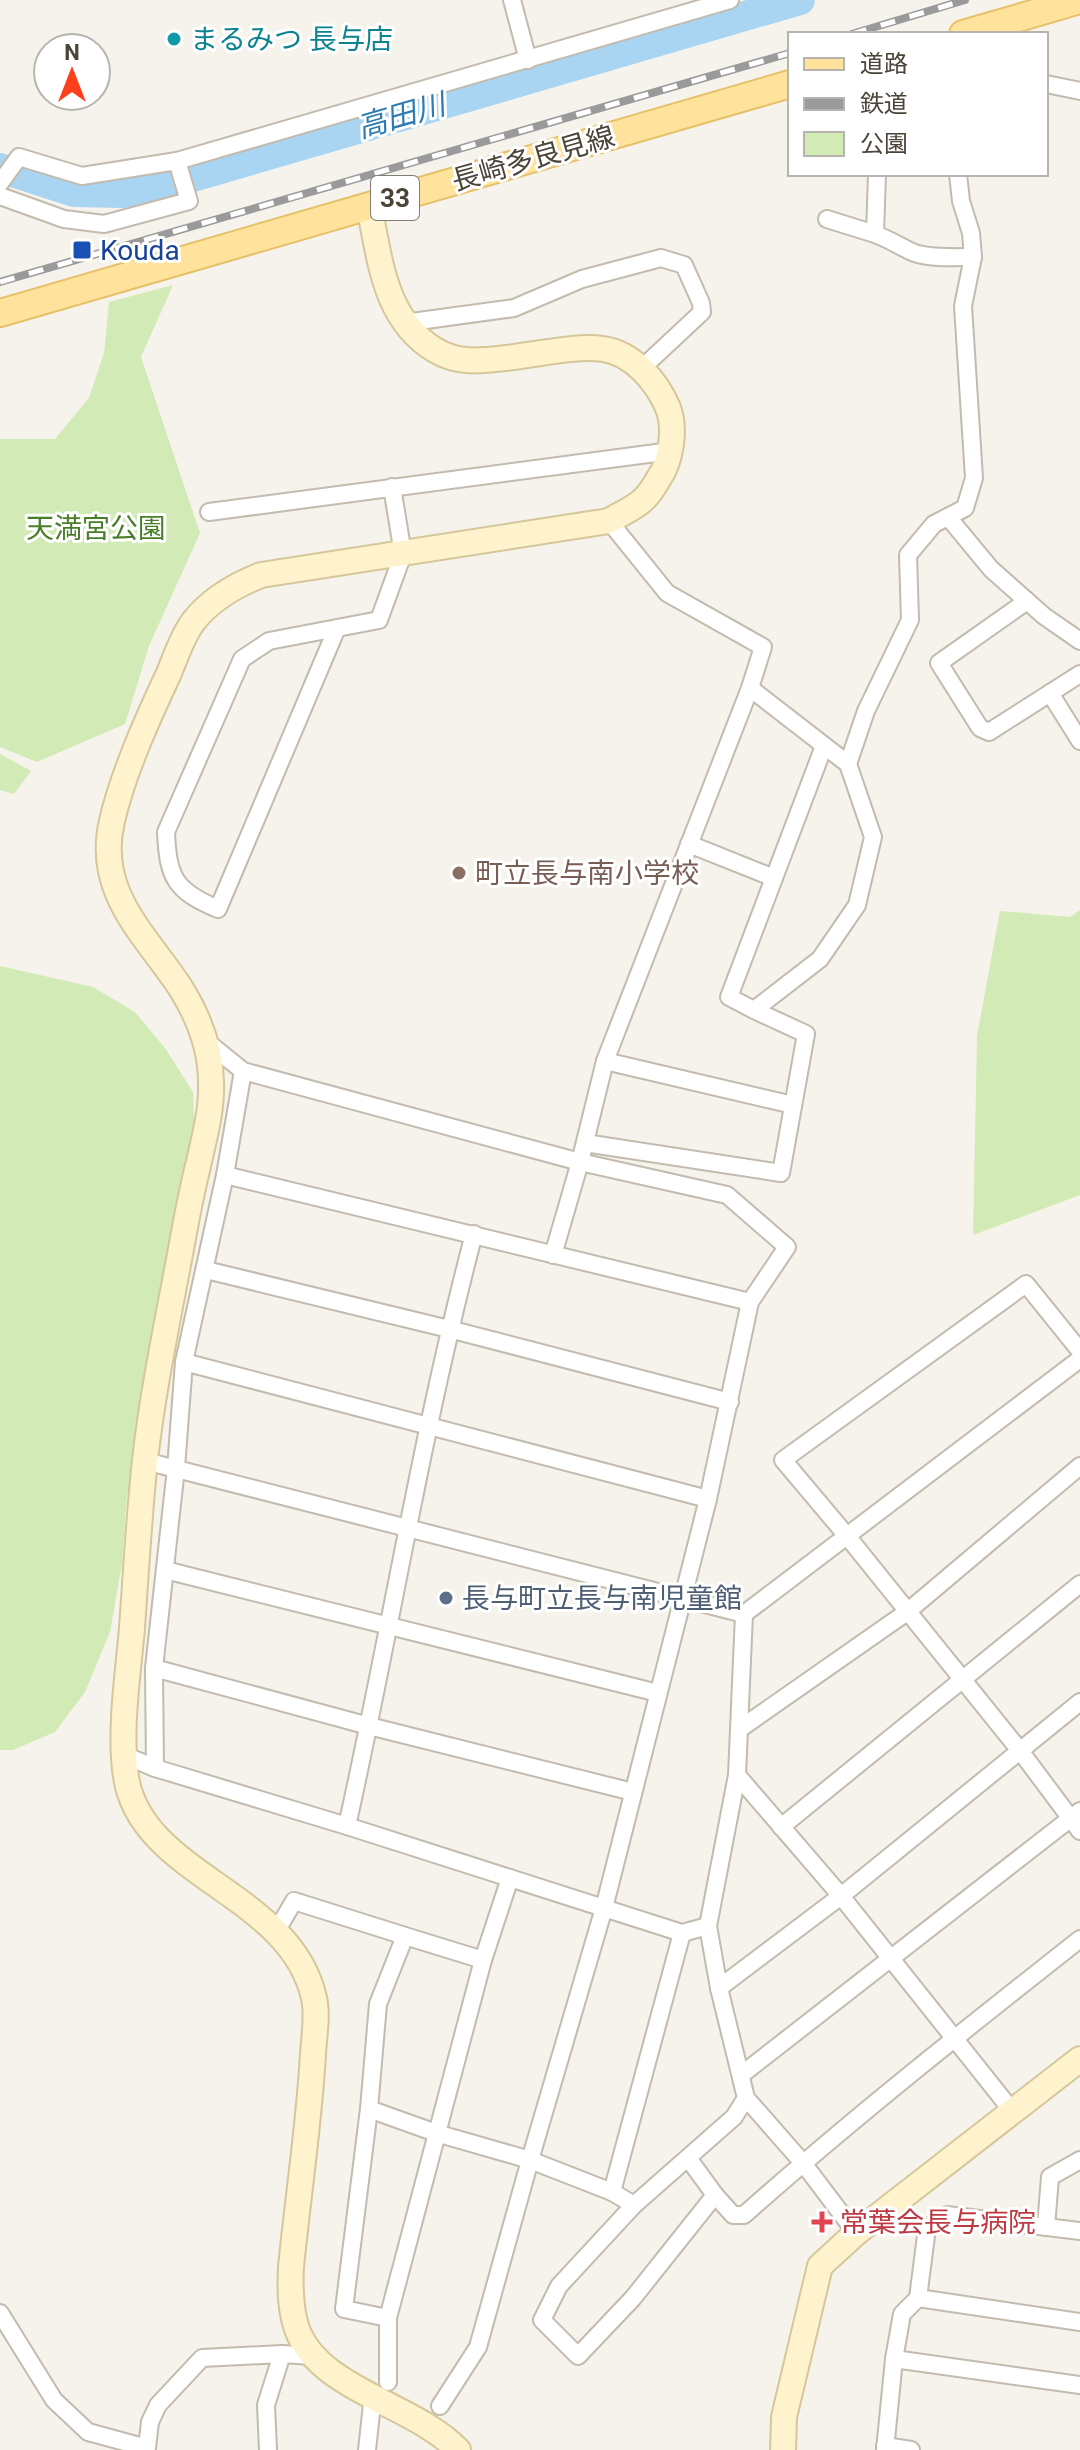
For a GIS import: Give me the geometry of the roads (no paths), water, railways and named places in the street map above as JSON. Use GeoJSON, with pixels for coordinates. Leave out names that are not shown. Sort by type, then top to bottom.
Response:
{"type":"FeatureCollection","features":[{"type":"Feature","properties":{"kind":"main road"},"geometry":{"type":"LineString","coordinates":[[970,32],[1080,0]]}},
{"type":"Feature","properties":{"kind":"main road","name":"長崎多良見線"},"geometry":{"type":"LineString","coordinates":[[0,313],[788,85]]}},
{"type":"Feature","properties":{"kind":"street"},"geometry":{"type":"LineString","coordinates":[[512,0],[528,60]]}},
{"type":"Feature","properties":{"kind":"street"},"geometry":{"type":"LineString","coordinates":[[0,183],[19,157],[82,176],[177,161],[730,0]]}},
{"type":"Feature","properties":{"kind":"street"},"geometry":{"type":"LineString","coordinates":[[1048,84],[1080,91]]}},
{"type":"Feature","properties":{"kind":"street"},"geometry":{"type":"LineString","coordinates":[[0,196],[64,219],[104,224],[189,201],[177,161]]}},
{"type":"Feature","properties":{"kind":"street"},"geometry":{"type":"LineString","coordinates":[[875,234],[877,176]]}},
{"type":"Feature","properties":{"kind":"street"},"geometry":{"type":"LineString","coordinates":[[848,764],[866,711],[910,620],[908,555],[934,524],[965,508],[974,478],[963,306],[973,257],[958,176]]}},
{"type":"Feature","properties":{"kind":"street"},"geometry":{"type":"LineString","coordinates":[[369,206],[387,292],[404,323],[436,351],[470,362],[602,349],[621,354],[641,369],[659,389],[670,413],[671,451],[667,467],[644,500],[609,521],[261,575],[241,584],[204,610],[190,626],[145,725],[111,824],[110,853],[114,886],[125,910],[179,986],[196,1016],[206,1041],[211,1084],[207,1125],[155,1389],[145,1461],[124,1755],[131,1798],[147,1827],[170,1849],[277,1930],[305,1971],[316,2002],[312,2083],[290,2296],[297,2330],[313,2356],[332,2374],[380,2389],[458,2450]]}},
{"type":"Feature","properties":{"kind":"street"},"geometry":{"type":"LineString","coordinates":[[827,219],[875,234],[903,245],[911,252],[937,257],[973,257]]}},
{"type":"Feature","properties":{"kind":"street"},"geometry":{"type":"LineString","coordinates":[[404,323],[514,308],[582,279],[661,258],[684,265],[702,312],[641,369]]}},
{"type":"Feature","properties":{"kind":"street"},"geometry":{"type":"LineString","coordinates":[[209,512],[671,451]]}},
{"type":"Feature","properties":{"kind":"street"},"geometry":{"type":"LineString","coordinates":[[337,628],[218,909],[192,898],[175,879],[167,860],[166,832],[242,659],[269,641],[337,628],[379,620],[403,554],[392,487]]}},
{"type":"Feature","properties":{"kind":"street"},"geometry":{"type":"LineString","coordinates":[[948,517],[991,569],[1080,641]]}},
{"type":"Feature","properties":{"kind":"street"},"geometry":{"type":"LineString","coordinates":[[553,1255],[605,1061],[750,688],[763,647],[667,593],[609,521]]}},
{"type":"Feature","properties":{"kind":"street"},"geometry":{"type":"LineString","coordinates":[[1027,601],[939,663],[980,728],[989,732],[1080,674]]}},
{"type":"Feature","properties":{"kind":"street"},"geometry":{"type":"LineString","coordinates":[[750,688],[848,764],[873,837],[857,905],[820,959],[754,1010]]}},
{"type":"Feature","properties":{"kind":"street"},"geometry":{"type":"LineString","coordinates":[[1050,693],[1080,741]]}},
{"type":"Feature","properties":{"kind":"street"},"geometry":{"type":"LineString","coordinates":[[585,1143],[781,1173],[806,1034],[729,997],[824,746]]}},
{"type":"Feature","properties":{"kind":"street"},"geometry":{"type":"LineString","coordinates":[[689,844],[774,878]]}},
{"type":"Feature","properties":{"kind":"street"},"geometry":{"type":"LineString","coordinates":[[206,1041],[243,1071],[580,1162],[727,1195],[787,1247],[750,1302],[708,1499],[604,1908],[478,2347],[440,2406]]}},
{"type":"Feature","properties":{"kind":"street"},"geometry":{"type":"LineString","coordinates":[[605,1061],[793,1105]]}},
{"type":"Feature","properties":{"kind":"street"},"geometry":{"type":"LineString","coordinates":[[155,1768],[154,1668],[184,1362],[206,1270],[243,1071]]}},
{"type":"Feature","properties":{"kind":"street"},"geometry":{"type":"LineString","coordinates":[[225,1175],[750,1302]]}},
{"type":"Feature","properties":{"kind":"street"},"geometry":{"type":"LineString","coordinates":[[347,1826],[449,1329],[474,1234]]}},
{"type":"Feature","properties":{"kind":"street"},"geometry":{"type":"LineString","coordinates":[[206,1270],[730,1402]]}},
{"type":"Feature","properties":{"kind":"street"},"geometry":{"type":"LineString","coordinates":[[741,2075],[1077,1820],[783,1460],[1026,1284],[1080,1351]]}},
{"type":"Feature","properties":{"kind":"street"},"geometry":{"type":"LineString","coordinates":[[744,1614],[1080,1359]]}},
{"type":"Feature","properties":{"kind":"street"},"geometry":{"type":"LineString","coordinates":[[184,1362],[708,1499]]}},
{"type":"Feature","properties":{"kind":"street"},"geometry":{"type":"LineString","coordinates":[[145,1461],[744,1614]]}},
{"type":"Feature","properties":{"kind":"street"},"geometry":{"type":"LineString","coordinates":[[741,1728],[907,1612],[1080,1466]]}},
{"type":"Feature","properties":{"kind":"street"},"geometry":{"type":"LineString","coordinates":[[165,1570],[658,1693]]}},
{"type":"Feature","properties":{"kind":"street"},"geometry":{"type":"LineString","coordinates":[[781,1827],[1080,1584]]}},
{"type":"Feature","properties":{"kind":"street"},"geometry":{"type":"LineString","coordinates":[[744,1614],[737,1775],[708,1926],[719,1988],[746,2098],[803,2163],[856,2233]]}},
{"type":"Feature","properties":{"kind":"street"},"geometry":{"type":"LineString","coordinates":[[154,1668],[633,1792]]}},
{"type":"Feature","properties":{"kind":"street"},"geometry":{"type":"LineString","coordinates":[[719,1988],[841,1896],[1080,1702]]}},
{"type":"Feature","properties":{"kind":"street"},"geometry":{"type":"LineString","coordinates":[[124,1755],[155,1768],[682,1933],[708,1926]]}},
{"type":"Feature","properties":{"kind":"street"},"geometry":{"type":"LineString","coordinates":[[737,1775],[841,1896],[1013,2112]]}},
{"type":"Feature","properties":{"kind":"street"},"geometry":{"type":"LineString","coordinates":[[367,2450],[380,2389],[388,2318],[483,1960],[510,1878]]}},
{"type":"Feature","properties":{"kind":"street"},"geometry":{"type":"LineString","coordinates":[[277,1930],[294,1901],[483,1960]]}},
{"type":"Feature","properties":{"kind":"street"},"geometry":{"type":"LineString","coordinates":[[612,2192],[682,1933]]}},
{"type":"Feature","properties":{"kind":"street"},"geometry":{"type":"LineString","coordinates":[[388,2318],[344,2309],[369,2109],[378,2004],[405,1936]]}},
{"type":"Feature","properties":{"kind":"street"},"geometry":{"type":"LineString","coordinates":[[688,2158],[733,2215],[744,2215],[953,2039],[1080,1939]]}},
{"type":"Feature","properties":{"kind":"street"},"geometry":{"type":"LineString","coordinates":[[783,2450],[784,2417],[820,2266],[856,2233],[1080,2059]]}},
{"type":"Feature","properties":{"kind":"street"},"geometry":{"type":"LineString","coordinates":[[715,2195],[633,2298],[578,2356],[542,2320],[559,2286],[634,2205],[734,2117],[746,2098]]}},
{"type":"Feature","properties":{"kind":"street"},"geometry":{"type":"LineString","coordinates":[[369,2109],[436,2133],[530,2160],[612,2192],[634,2205]]}},
{"type":"Feature","properties":{"kind":"street"},"geometry":{"type":"LineString","coordinates":[[1046,2227],[1050,2177],[1080,2160]]}},
{"type":"Feature","properties":{"kind":"street"},"geometry":{"type":"LineString","coordinates":[[911,2450],[885,2448],[902,2314],[918,2298],[927,2228],[947,2215],[1080,2231]]}},
{"type":"Feature","properties":{"kind":"street"},"geometry":{"type":"LineString","coordinates":[[918,2298],[1080,2322]]}},
{"type":"Feature","properties":{"kind":"street"},"geometry":{"type":"LineString","coordinates":[[0,2313],[54,2400],[88,2432],[147,2448],[150,2422],[158,2405],[202,2358],[282,2354],[313,2356]]}},
{"type":"Feature","properties":{"kind":"street"},"geometry":{"type":"LineString","coordinates":[[268,2450],[266,2405],[282,2354]]}},
{"type":"Feature","properties":{"kind":"street"},"geometry":{"type":"LineString","coordinates":[[894,2359],[1080,2385]]}},
{"type":"Feature","properties":{"kind":"waterway","name":"高田川"},"geometry":{"type":"LineString","coordinates":[[0,168],[74,192],[122,193],[155,188],[800,0]]}},
{"type":"Feature","properties":{"kind":"railway"},"geometry":{"type":"LineString","coordinates":[[859,32],[965,0]]}},
{"type":"Feature","properties":{"kind":"railway"},"geometry":{"type":"LineString","coordinates":[[0,282],[788,54]]}},
{"type":"Feature","properties":{"kind":"place","name":"まるみつ 長与店"},"geometry":{"type":"Point","coordinates":[174,39]}},
{"type":"Feature","properties":{"kind":"place","name":"Kouda"},"geometry":{"type":"Point","coordinates":[82,250]}},
{"type":"Feature","properties":{"kind":"place","name":"町立長与南小学校"},"geometry":{"type":"Point","coordinates":[459,873]}},
{"type":"Feature","properties":{"kind":"place","name":"長与町立長与南児童館"},"geometry":{"type":"Point","coordinates":[446,1598]}},
{"type":"Feature","properties":{"kind":"place","name":"常葉会長与病院"},"geometry":{"type":"Point","coordinates":[822,2222]}},
{"type":"Feature","properties":{"kind":"park label","name":"天満宮公園"},"geometry":{"type":"Point","coordinates":[96,528]}}]}
